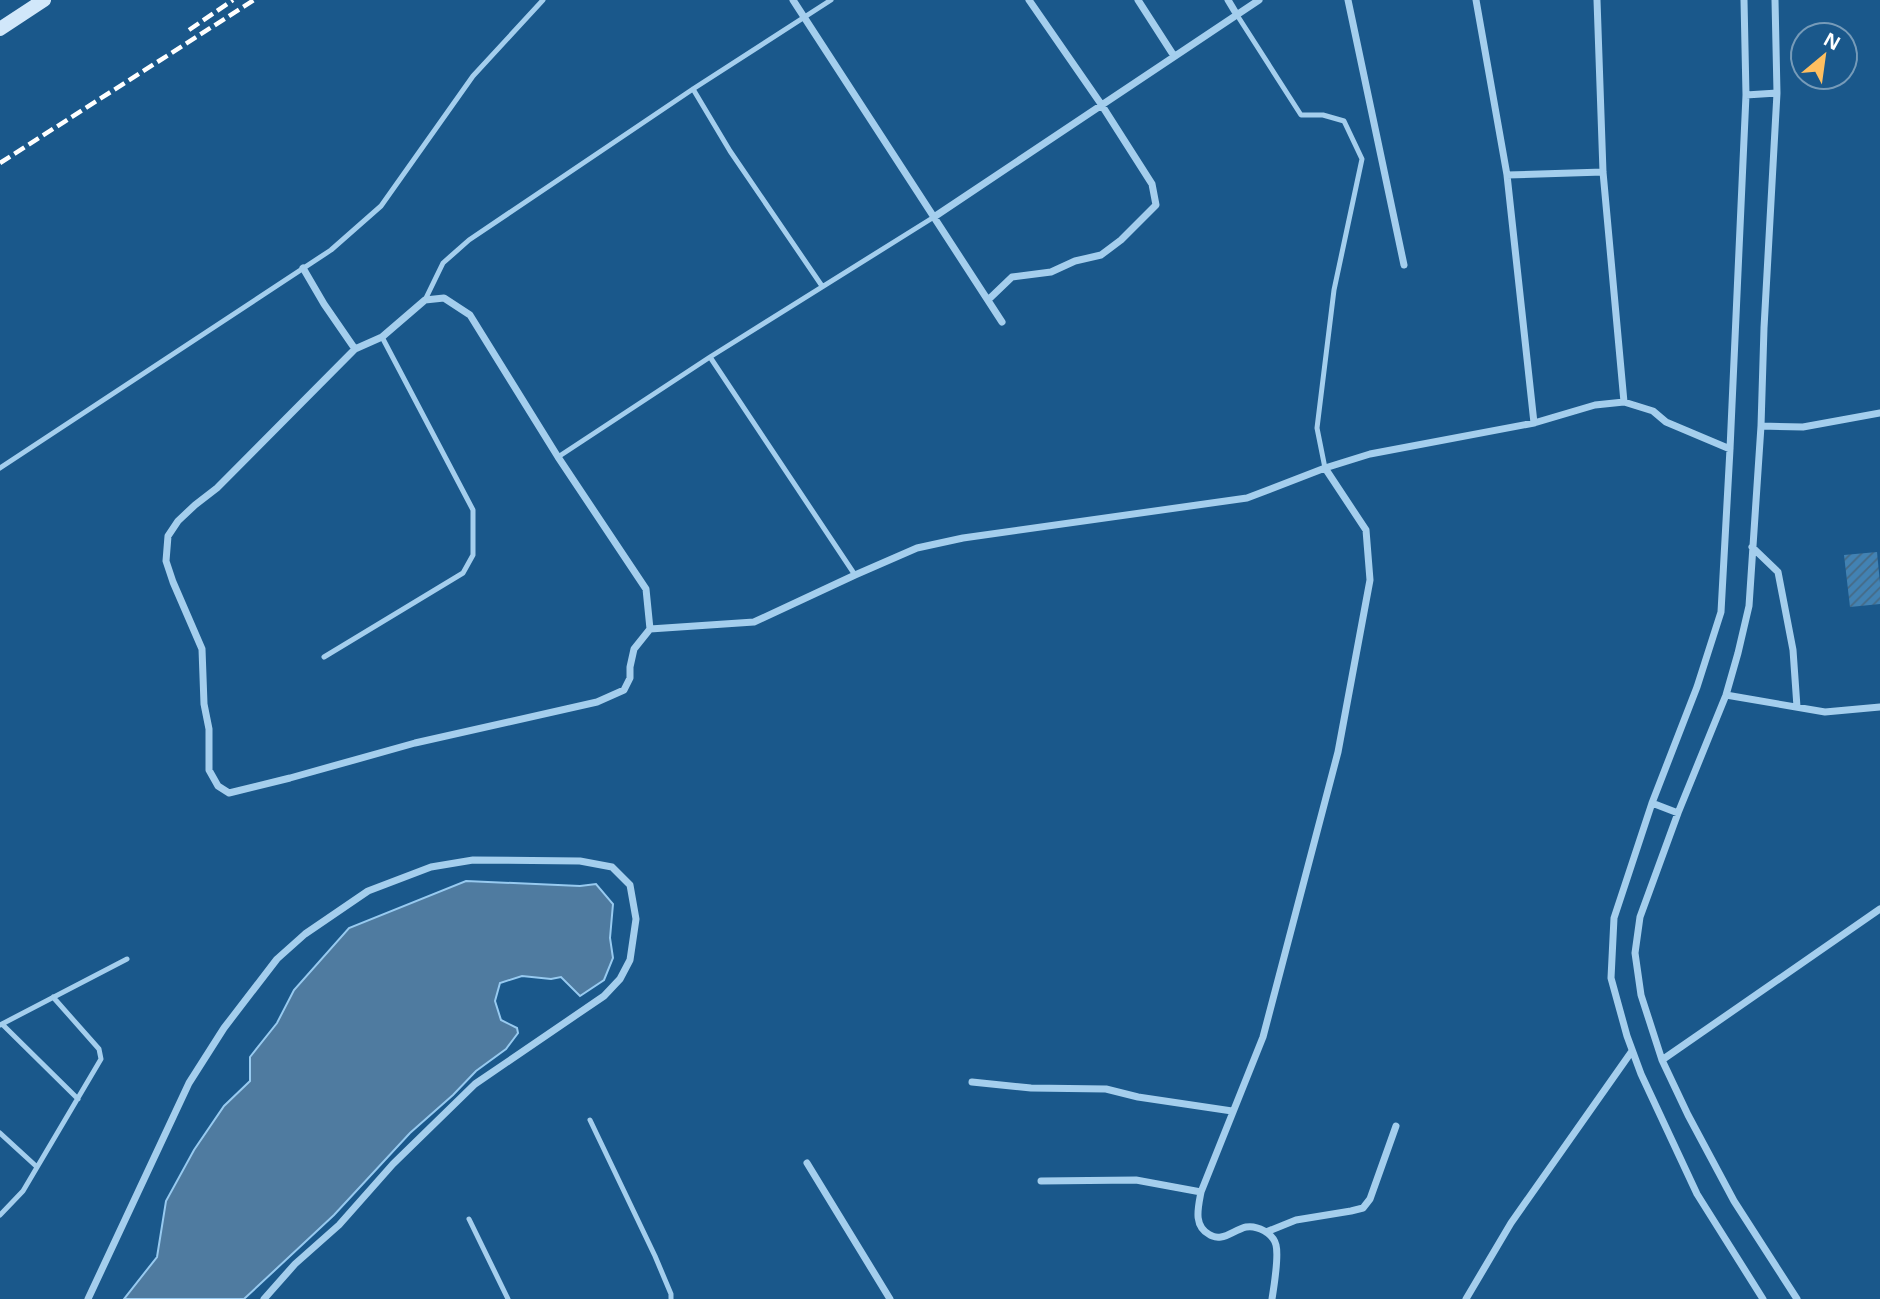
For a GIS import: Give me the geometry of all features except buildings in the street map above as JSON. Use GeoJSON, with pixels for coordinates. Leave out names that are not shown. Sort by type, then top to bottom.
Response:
{"type":"FeatureCollection","features":[{"type":"Feature","properties":{"kind":"main road"},"geometry":{"type":"LineString","coordinates":[[0,29],[44,0]]}},
{"type":"Feature","properties":{"kind":"street"},"geometry":{"type":"LineString","coordinates":[[793,0],[1002,322]]}},
{"type":"Feature","properties":{"kind":"street"},"geometry":{"type":"LineString","coordinates":[[988,300],[1012,276],[1051,272],[1075,261],[1101,255],[1121,240],[1156,205],[1152,184],[1029,0]]}},
{"type":"Feature","properties":{"kind":"street"},"geometry":{"type":"LineString","coordinates":[[1138,0],[1174,56]]}},
{"type":"Feature","properties":{"kind":"street"},"geometry":{"type":"LineString","coordinates":[[1228,0],[1237,15]]}},
{"type":"Feature","properties":{"kind":"street"},"geometry":{"type":"LineString","coordinates":[[934,217],[1259,0]]}},
{"type":"Feature","properties":{"kind":"street"},"geometry":{"type":"LineString","coordinates":[[1349,0],[1404,265]]}},
{"type":"Feature","properties":{"kind":"street"},"geometry":{"type":"LineString","coordinates":[[1476,0],[1507,175],[1534,423]]}},
{"type":"Feature","properties":{"kind":"street"},"geometry":{"type":"LineString","coordinates":[[1597,0],[1603,172],[1624,402]]}},
{"type":"Feature","properties":{"kind":"street"},"geometry":{"type":"LineString","coordinates":[[1744,0],[1746,95],[1721,612],[1697,687],[1652,803],[1614,918],[1611,978],[1641,1074],[1697,1194],[1763,1299]]}},
{"type":"Feature","properties":{"kind":"street"},"geometry":{"type":"LineString","coordinates":[[1775,0],[1777,93],[1761,426],[1749,606],[1726,695],[1678,813],[1640,917],[1635,953],[1641,995],[1662,1060],[1734,1201],[1797,1299]]}},
{"type":"Feature","properties":{"kind":"street"},"geometry":{"type":"LineString","coordinates":[[1746,95],[1777,93]]}},
{"type":"Feature","properties":{"kind":"street"},"geometry":{"type":"LineString","coordinates":[[1507,175],[1603,172]]}},
{"type":"Feature","properties":{"kind":"street"},"geometry":{"type":"LineString","coordinates":[[303,268],[355,349]]}},
{"type":"Feature","properties":{"kind":"street"},"geometry":{"type":"LineString","coordinates":[[444,298],[470,315],[558,457],[646,589],[650,629],[634,649],[630,667],[631,678],[624,690],[597,702],[415,743],[316,772],[229,793],[218,786],[209,770],[209,729],[204,704],[202,649],[166,561],[168,537],[178,521],[217,488],[355,349],[382,337],[425,299],[444,298]]}},
{"type":"Feature","properties":{"kind":"street"},"geometry":{"type":"LineString","coordinates":[[650,629],[754,622],[917,548],[962,538],[1247,498],[1370,454],[1534,423],[1594,405],[1624,402],[1653,411],[1666,422],[1730,449]]}},
{"type":"Feature","properties":{"kind":"street"},"geometry":{"type":"LineString","coordinates":[[1761,426],[1802,427],[1880,413]]}},
{"type":"Feature","properties":{"kind":"street"},"geometry":{"type":"LineString","coordinates":[[1272,1299],[1276,1247],[1273,1239],[1266,1232],[1249,1227],[1223,1237],[1214,1237],[1205,1232],[1198,1218],[1201,1192],[1263,1037],[1335,765],[1370,580],[1366,530],[1325,468]]}},
{"type":"Feature","properties":{"kind":"street"},"geometry":{"type":"LineString","coordinates":[[1752,547],[1778,572],[1793,650],[1797,708]]}},
{"type":"Feature","properties":{"kind":"street"},"geometry":{"type":"LineString","coordinates":[[1726,695],[1825,712],[1880,707]]}},
{"type":"Feature","properties":{"kind":"street"},"geometry":{"type":"LineString","coordinates":[[1652,803],[1678,813]]}},
{"type":"Feature","properties":{"kind":"street"},"geometry":{"type":"LineString","coordinates":[[88,1299],[189,1083],[246,998],[277,959],[305,934],[368,891],[431,867],[473,860],[580,861],[612,867],[630,885],[636,919],[629,960],[620,979],[604,996],[475,1084],[393,1164],[339,1225],[295,1264],[264,1299]]}},
{"type":"Feature","properties":{"kind":"street"},"geometry":{"type":"LineString","coordinates":[[1662,1060],[1880,909]]}},
{"type":"Feature","properties":{"kind":"street"},"geometry":{"type":"LineString","coordinates":[[1466,1299],[1511,1223],[1632,1051]]}},
{"type":"Feature","properties":{"kind":"street"},"geometry":{"type":"LineString","coordinates":[[972,1083],[1106,1090],[1232,1111]]}},
{"type":"Feature","properties":{"kind":"street"},"geometry":{"type":"LineString","coordinates":[[1266,1232],[1296,1220],[1363,1208],[1370,1199],[1396,1126]]}},
{"type":"Feature","properties":{"kind":"street"},"geometry":{"type":"LineString","coordinates":[[807,1163],[890,1299]]}},
{"type":"Feature","properties":{"kind":"street"},"geometry":{"type":"LineString","coordinates":[[1041,1181],[1136,1180],[1201,1192]]}},
{"type":"Feature","properties":{"kind":"lane"},"geometry":{"type":"LineString","coordinates":[[0,468],[331,250],[381,206],[473,76],[543,0]]}},
{"type":"Feature","properties":{"kind":"lane"},"geometry":{"type":"LineString","coordinates":[[425,299],[443,263],[469,240],[831,0]]}},
{"type":"Feature","properties":{"kind":"lane"},"geometry":{"type":"LineString","coordinates":[[1237,15],[1301,115],[1323,115],[1344,121],[1362,159],[1334,290],[1325,359],[1317,428],[1325,468]]}},
{"type":"Feature","properties":{"kind":"lane"},"geometry":{"type":"LineString","coordinates":[[693,89],[730,151],[822,286]]}},
{"type":"Feature","properties":{"kind":"lane"},"geometry":{"type":"LineString","coordinates":[[558,457],[710,357],[934,217]]}},
{"type":"Feature","properties":{"kind":"lane"},"geometry":{"type":"LineString","coordinates":[[324,657],[463,573],[472,555],[473,510],[382,337]]}},
{"type":"Feature","properties":{"kind":"lane"},"geometry":{"type":"LineString","coordinates":[[710,357],[855,575]]}},
{"type":"Feature","properties":{"kind":"lane"},"geometry":{"type":"LineString","coordinates":[[78,1099],[1,1025],[127,959]]}},
{"type":"Feature","properties":{"kind":"lane"},"geometry":{"type":"LineString","coordinates":[[0,1215],[23,1191],[101,1059],[101,1052],[53,997]]}},
{"type":"Feature","properties":{"kind":"lane"},"geometry":{"type":"LineString","coordinates":[[590,1120],[655,1256],[671,1299]]}},
{"type":"Feature","properties":{"kind":"lane"},"geometry":{"type":"LineString","coordinates":[[0,1133],[37,1167]]}},
{"type":"Feature","properties":{"kind":"lane"},"geometry":{"type":"LineString","coordinates":[[469,1219],[508,1299]]}},
{"type":"Feature","properties":{"kind":"water"},"geometry":{"type":"Polygon","coordinates":[[[466,881],[580,886],[596,884],[613,904],[610,938],[613,958],[604,980],[580,996],[561,977],[551,979],[522,976],[500,983],[495,1001],[501,1020],[517,1028],[518,1033],[506,1049],[476,1071],[410,1133],[334,1215],[244,1299],[124,1299],[157,1257],[166,1201],[194,1150],[224,1106],[250,1081],[250,1057],[277,1023],[294,990],[349,928],[466,881]]]}},
{"type":"Feature","properties":{"kind":"railway"},"geometry":{"type":"LineString","coordinates":[[189,30],[233,0]]}},
{"type":"Feature","properties":{"kind":"railway"},"geometry":{"type":"LineString","coordinates":[[0,163],[254,0]]}}]}
